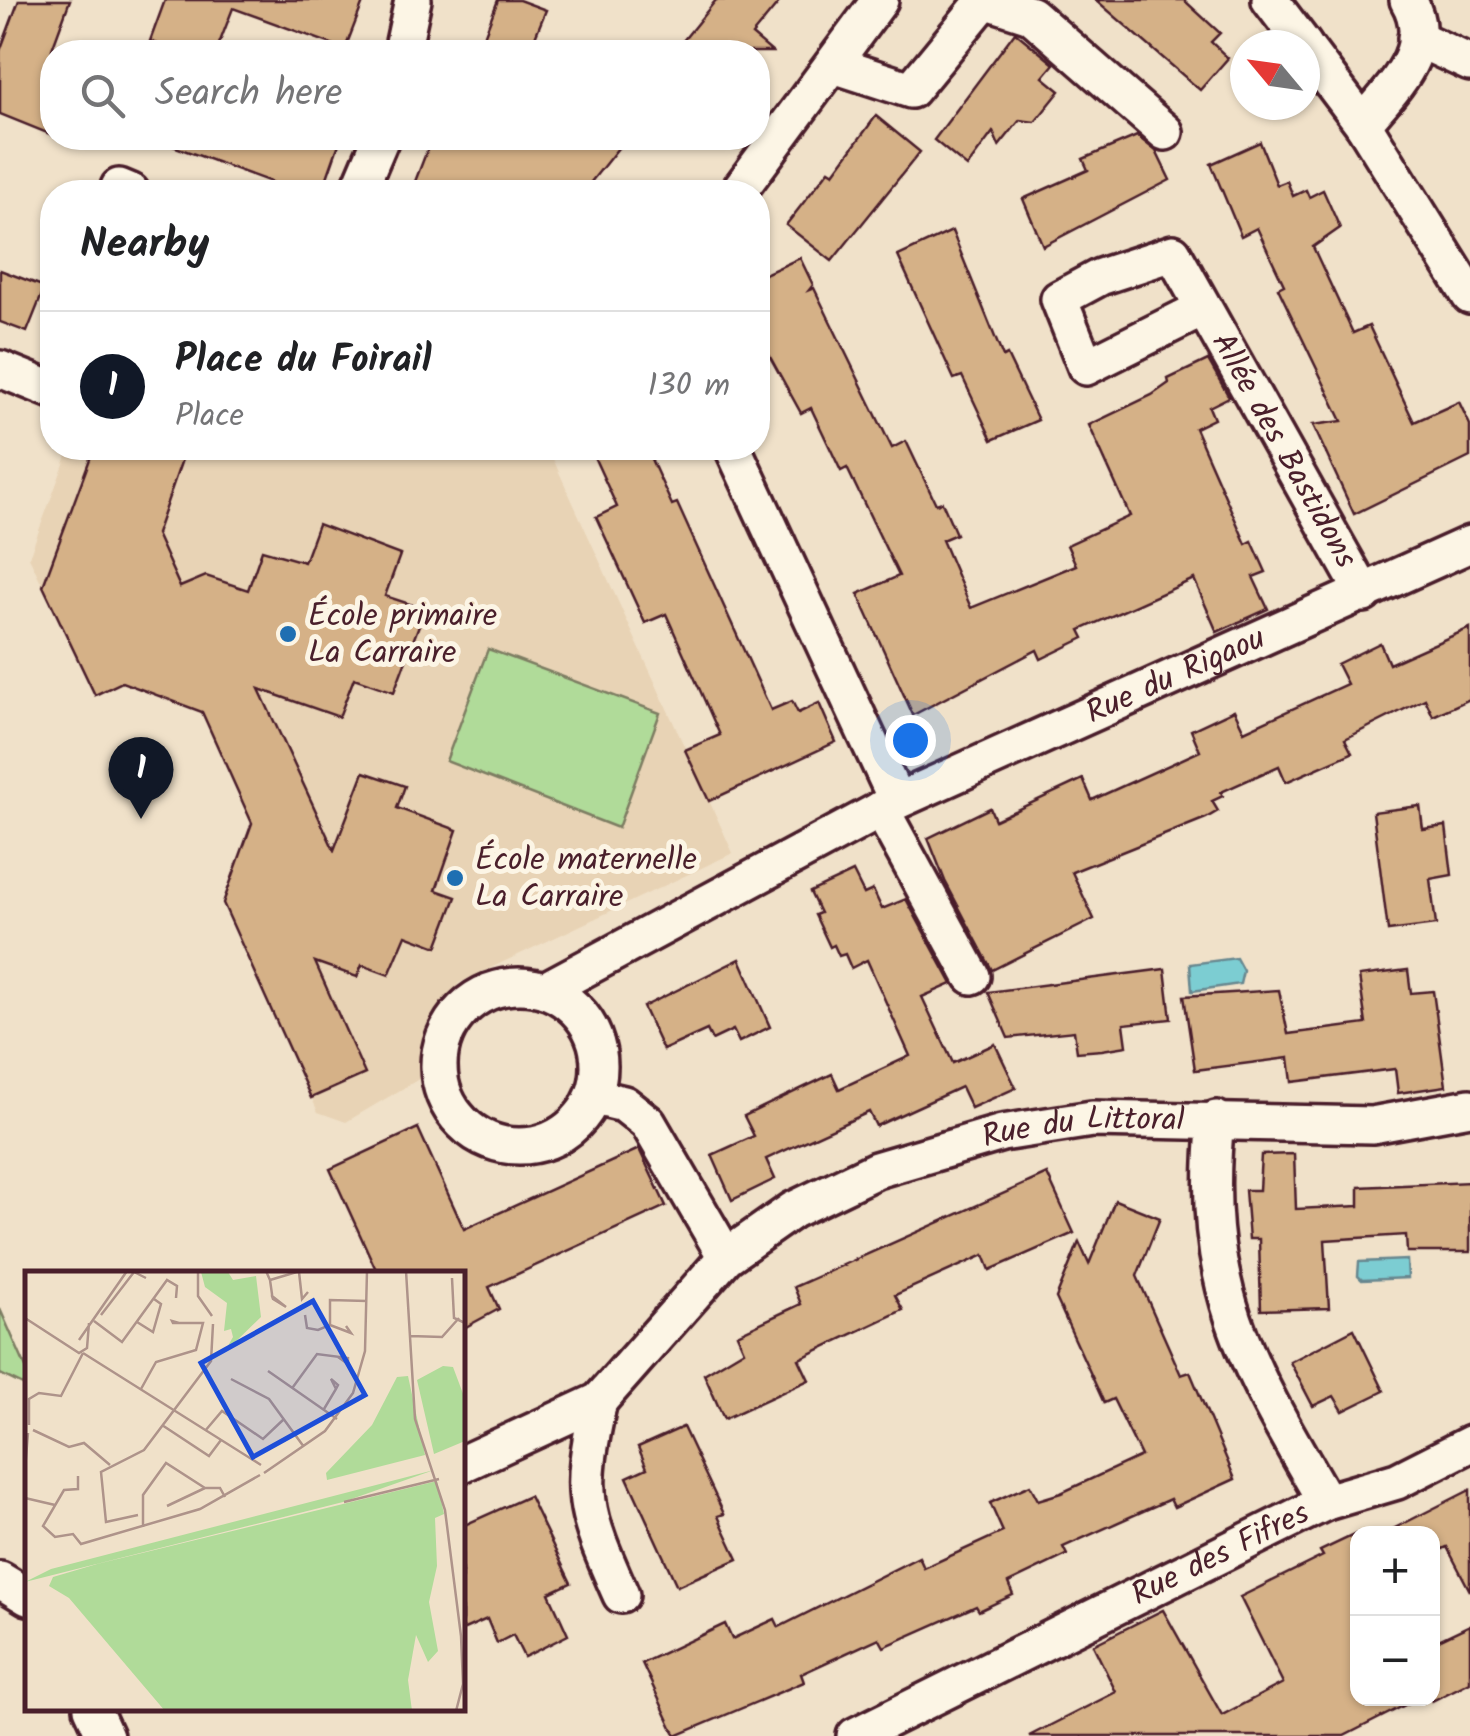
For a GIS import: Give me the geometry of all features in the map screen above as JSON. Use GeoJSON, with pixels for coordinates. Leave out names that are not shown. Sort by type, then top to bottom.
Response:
{"type":"FeatureCollection","features":[{"type":"Feature","properties":{"kind":"street"},"geometry":{"type":"LineString","coordinates":[[404,40],[412,0]]}},
{"type":"Feature","properties":{"kind":"street"},"geometry":{"type":"LineString","coordinates":[[770,149],[880,0]]}},
{"type":"Feature","properties":{"kind":"street"},"geometry":{"type":"LineString","coordinates":[[834,64],[912,90],[985,0],[1030,15],[1165,132]]}},
{"type":"Feature","properties":{"kind":"street"},"geometry":{"type":"LineString","coordinates":[[1270,0],[1292,30]]}},
{"type":"Feature","properties":{"kind":"street"},"geometry":{"type":"LineString","coordinates":[[1363,124],[1415,60],[1417,16],[1408,0]]}},
{"type":"Feature","properties":{"kind":"street"},"geometry":{"type":"LineString","coordinates":[[1416,38],[1470,63]]}},
{"type":"Feature","properties":{"kind":"street"},"geometry":{"type":"LineString","coordinates":[[1320,67],[1363,124],[1470,296]]}},
{"type":"Feature","properties":{"kind":"street"},"geometry":{"type":"LineString","coordinates":[[363,180],[377,150]]}},
{"type":"Feature","properties":{"kind":"street"},"geometry":{"type":"LineString","coordinates":[[747,180],[770,150]]}},
{"type":"Feature","properties":{"kind":"street","name":"Allée des Bastidons"},"geometry":{"type":"LineString","coordinates":[[1204,308],[1364,594]]}},
{"type":"Feature","properties":{"kind":"street"},"geometry":{"type":"LineString","coordinates":[[0,369],[40,385]]}},
{"type":"Feature","properties":{"kind":"street"},"geometry":{"type":"LineString","coordinates":[[737,460],[889,805],[972,976]]}},
{"type":"Feature","properties":{"kind":"street","name":"Rue du Rigaou"},"geometry":{"type":"LineString","coordinates":[[545,990],[889,805],[1470,544]]}},
{"type":"Feature","properties":{"kind":"street"},"geometry":{"type":"LineString","coordinates":[[518,985],[545,990],[568,1002],[586,1021],[597,1045],[600,1072],[594,1098],[580,1120],[560,1136],[521,1146],[483,1139],[462,1124],[446,1102],[438,1076],[440,1049],[450,1024],[468,1003],[492,990],[518,985]]}},
{"type":"Feature","properties":{"kind":"street"},"geometry":{"type":"LineString","coordinates":[[594,1098],[624,1104],[648,1123],[726,1257]]}},
{"type":"Feature","properties":{"kind":"street","name":"Rue du Littoral"},"geometry":{"type":"LineString","coordinates":[[465,1463],[599,1402],[726,1257],[793,1210],[876,1170],[1002,1133],[1092,1119],[1372,1125],[1470,1107]]}},
{"type":"Feature","properties":{"kind":"street","name":"Rue des Fifres"},"geometry":{"type":"LineString","coordinates":[[855,1736],[1326,1502],[1274,1413],[1233,1327],[1215,1258],[1210,1178],[1216,1119]]}},
{"type":"Feature","properties":{"kind":"street","name":"Rue du Littoral"},"geometry":{"type":"LineString","coordinates":[[599,1402],[585,1466],[588,1520],[622,1595]]}},
{"type":"Feature","properties":{"kind":"street"},"geometry":{"type":"LineString","coordinates":[[1326,1502],[1397,1480],[1470,1444]]}},
{"type":"Feature","properties":{"kind":"street"},"geometry":{"type":"LineString","coordinates":[[0,1580],[25,1595]]}},
{"type":"Feature","properties":{"kind":"street"},"geometry":{"type":"LineString","coordinates":[[93,1711],[105,1736]]}},
{"type":"Feature","properties":{"kind":"shaded area"},"geometry":{"type":"Polygon","coordinates":[[[65,460],[553,460],[733,853],[459,983],[429,1022],[419,1079],[346,1122],[318,1112],[223,903],[252,823],[233,766],[201,711],[122,682],[95,695],[29,557],[65,460]]]}},
{"type":"Feature","properties":{"kind":"green space"},"geometry":{"type":"Polygon","coordinates":[[[488,649],[660,713],[618,828],[446,761],[488,649]]]}},
{"type":"Feature","properties":{"kind":"green space"},"geometry":{"type":"Polygon","coordinates":[[[0,1309],[25,1365],[25,1386],[0,1374],[0,1309]]]}},
{"type":"Feature","properties":{"kind":"water"},"geometry":{"type":"Polygon","coordinates":[[[1236,958],[1243,971],[1240,984],[1192,991],[1190,964],[1236,958]]]}},
{"type":"Feature","properties":{"kind":"water"},"geometry":{"type":"Polygon","coordinates":[[[1407,1260],[1408,1278],[1362,1280],[1358,1276],[1359,1262],[1407,1260]]]}},
{"type":"Feature","properties":{"kind":"building"},"geometry":{"type":"Polygon","coordinates":[[[19,0],[70,0],[55,40],[40,40],[40,130],[0,114],[0,51],[19,0]]]}},
{"type":"Feature","properties":{"kind":"building"},"geometry":{"type":"Polygon","coordinates":[[[165,0],[364,0],[348,40],[320,40],[233,8],[221,40],[150,40],[165,0]]]}},
{"type":"Feature","properties":{"kind":"building"},"geometry":{"type":"Polygon","coordinates":[[[498,0],[519,0],[546,10],[534,40],[483,40],[498,0]]]}},
{"type":"Feature","properties":{"kind":"building"},"geometry":{"type":"Polygon","coordinates":[[[716,0],[781,0],[752,35],[758,40],[684,40],[716,0]]]}},
{"type":"Feature","properties":{"kind":"building"},"geometry":{"type":"Polygon","coordinates":[[[1096,0],[1184,0],[1220,33],[1211,42],[1228,58],[1200,90],[1096,0]]]}},
{"type":"Feature","properties":{"kind":"building"},"geometry":{"type":"Polygon","coordinates":[[[1015,32],[1054,64],[1043,77],[1060,91],[1035,122],[1020,120],[999,146],[993,132],[967,167],[934,140],[1015,32]]]}},
{"type":"Feature","properties":{"kind":"building"},"geometry":{"type":"Polygon","coordinates":[[[876,116],[920,152],[832,261],[786,225],[829,170],[834,173],[876,116]]]}},
{"type":"Feature","properties":{"kind":"building"},"geometry":{"type":"Polygon","coordinates":[[[1137,136],[1156,151],[1170,180],[1043,246],[1023,199],[1088,170],[1083,159],[1137,136]]]}},
{"type":"Feature","properties":{"kind":"building"},"geometry":{"type":"Polygon","coordinates":[[[1260,142],[1277,185],[1287,181],[1293,196],[1306,190],[1309,197],[1323,190],[1340,228],[1313,247],[1353,333],[1369,326],[1414,422],[1459,402],[1470,425],[1470,457],[1354,514],[1313,425],[1342,421],[1278,288],[1284,285],[1257,228],[1241,236],[1211,164],[1260,142]]]}},
{"type":"Feature","properties":{"kind":"building"},"geometry":{"type":"Polygon","coordinates":[[[184,150],[337,150],[326,180],[265,180],[184,150]]]}},
{"type":"Feature","properties":{"kind":"building"},"geometry":{"type":"Polygon","coordinates":[[[427,150],[616,150],[593,180],[416,180],[427,150]]]}},
{"type":"Feature","properties":{"kind":"building"},"geometry":{"type":"Polygon","coordinates":[[[952,231],[1003,357],[1007,355],[1038,420],[992,440],[962,376],[954,379],[898,256],[952,231]]]}},
{"type":"Feature","properties":{"kind":"building"},"geometry":{"type":"Polygon","coordinates":[[[800,258],[813,285],[809,290],[814,288],[892,448],[906,441],[936,504],[942,502],[956,534],[942,540],[971,608],[1076,565],[1067,545],[1130,516],[1089,425],[1152,395],[1169,383],[1168,379],[1208,360],[1229,397],[1209,407],[1214,419],[1195,428],[1246,544],[1252,541],[1266,572],[1253,577],[1268,609],[1217,632],[1194,579],[1080,630],[1084,638],[1041,659],[1037,650],[913,715],[858,594],[899,576],[847,468],[841,471],[811,408],[801,413],[770,357],[770,272],[800,258]]]}},
{"type":"Feature","properties":{"kind":"building"},"geometry":{"type":"Polygon","coordinates":[[[0,270],[40,285],[40,300],[27,332],[0,322],[0,270]]]}},
{"type":"Feature","properties":{"kind":"building"},"geometry":{"type":"Polygon","coordinates":[[[90,460],[182,460],[156,534],[180,587],[206,576],[248,590],[262,550],[304,562],[318,524],[400,555],[385,596],[425,609],[394,692],[354,678],[339,717],[259,689],[334,850],[364,772],[405,786],[397,808],[457,830],[436,890],[456,897],[437,947],[406,935],[389,975],[362,965],[357,977],[315,962],[365,1074],[311,1098],[223,903],[252,823],[202,712],[122,682],[95,695],[43,586],[90,460]]]}},
{"type":"Feature","properties":{"kind":"building"},"geometry":{"type":"Polygon","coordinates":[[[595,460],[651,460],[672,505],[677,503],[771,710],[792,701],[798,713],[819,703],[836,742],[709,801],[685,750],[720,735],[666,614],[645,623],[596,517],[617,507],[595,460]]]}},
{"type":"Feature","properties":{"kind":"building"},"geometry":{"type":"Polygon","coordinates":[[[1470,628],[1470,699],[1433,716],[1425,699],[1345,739],[1352,753],[1286,782],[1279,766],[1221,792],[1223,796],[1212,801],[1218,811],[1206,818],[1072,872],[1094,919],[992,970],[945,881],[928,838],[990,808],[995,820],[1083,779],[1092,800],[1200,751],[1191,730],[1234,710],[1244,731],[1347,684],[1337,664],[1380,643],[1389,664],[1470,628]]]}},
{"type":"Feature","properties":{"kind":"building"},"geometry":{"type":"Polygon","coordinates":[[[1420,806],[1423,829],[1446,826],[1452,875],[1430,879],[1436,925],[1388,931],[1373,812],[1420,806]]]}},
{"type":"Feature","properties":{"kind":"building"},"geometry":{"type":"Polygon","coordinates":[[[853,872],[864,894],[873,890],[882,909],[906,899],[952,984],[922,997],[953,1063],[995,1044],[1016,1088],[971,1108],[961,1087],[876,1126],[869,1112],[766,1159],[775,1179],[732,1200],[712,1155],[754,1136],[744,1116],[832,1074],[839,1089],[910,1056],[867,960],[851,968],[845,954],[839,956],[834,945],[830,947],[815,915],[820,913],[810,892],[853,872]]]}},
{"type":"Feature","properties":{"kind":"building"},"geometry":{"type":"Polygon","coordinates":[[[740,959],[770,1027],[739,1042],[733,1030],[712,1040],[707,1030],[663,1050],[643,1007],[740,959]]]}},
{"type":"Feature","properties":{"kind":"building"},"geometry":{"type":"Polygon","coordinates":[[[1165,969],[1171,1019],[1124,1024],[1127,1046],[1102,1050],[1077,1052],[1074,1031],[1008,1038],[988,992],[1165,969]]]}},
{"type":"Feature","properties":{"kind":"building"},"geometry":{"type":"Polygon","coordinates":[[[1408,970],[1411,993],[1433,991],[1446,1086],[1398,1093],[1395,1069],[1292,1082],[1289,1058],[1195,1070],[1184,996],[1279,990],[1288,1034],[1366,1024],[1359,976],[1408,970]]]}},
{"type":"Feature","properties":{"kind":"building"},"geometry":{"type":"Polygon","coordinates":[[[418,1128],[464,1229],[639,1149],[666,1206],[489,1287],[499,1309],[465,1327],[465,1271],[377,1271],[330,1169],[418,1128]]]}},
{"type":"Feature","properties":{"kind":"building"},"geometry":{"type":"Polygon","coordinates":[[[1294,1154],[1296,1209],[1359,1206],[1359,1187],[1470,1182],[1470,1252],[1407,1252],[1406,1235],[1325,1240],[1329,1308],[1261,1310],[1259,1239],[1249,1239],[1245,1190],[1259,1190],[1261,1155],[1294,1154]]]}},
{"type":"Feature","properties":{"kind":"building"},"geometry":{"type":"Polygon","coordinates":[[[1047,1174],[1074,1233],[990,1270],[984,1255],[895,1295],[903,1310],[799,1359],[809,1380],[724,1419],[704,1374],[744,1350],[737,1334],[801,1304],[794,1287],[1047,1174]]]}},
{"type":"Feature","properties":{"kind":"building"},"geometry":{"type":"Polygon","coordinates":[[[1115,1200],[1160,1218],[1137,1276],[1181,1375],[1190,1372],[1235,1479],[1174,1507],[1170,1499],[1063,1547],[1067,1555],[1008,1583],[1013,1595],[979,1611],[976,1606],[884,1647],[879,1638],[801,1674],[804,1682],[676,1736],[642,1663],[725,1624],[732,1639],[775,1619],[779,1627],[919,1557],[924,1568],[1003,1532],[990,1503],[1030,1485],[1038,1500],[1061,1493],[1141,1456],[1113,1399],[1104,1403],[1056,1298],[1079,1242],[1089,1264],[1115,1200]]]}},
{"type":"Feature","properties":{"kind":"building"},"geometry":{"type":"Polygon","coordinates":[[[1354,1329],[1384,1391],[1343,1411],[1334,1396],[1313,1406],[1290,1362],[1354,1329]]]}},
{"type":"Feature","properties":{"kind":"building"},"geometry":{"type":"Polygon","coordinates":[[[683,1427],[724,1514],[718,1516],[738,1559],[677,1586],[627,1477],[647,1468],[638,1447],[683,1427]]]}},
{"type":"Feature","properties":{"kind":"building"},"geometry":{"type":"Polygon","coordinates":[[[1470,1490],[1470,1591],[1447,1547],[1440,1550],[1440,1526],[1399,1526],[1470,1490]]]}},
{"type":"Feature","properties":{"kind":"building"},"geometry":{"type":"Polygon","coordinates":[[[529,1496],[571,1583],[549,1593],[568,1635],[524,1657],[513,1635],[497,1643],[487,1619],[465,1629],[465,1525],[529,1496]]]}},
{"type":"Feature","properties":{"kind":"building"},"geometry":{"type":"Polygon","coordinates":[[[1350,1537],[1350,1706],[1403,1706],[1344,1736],[1029,1736],[1116,1692],[1093,1645],[1163,1610],[1222,1715],[1283,1683],[1240,1597],[1323,1556],[1320,1551],[1350,1537]]]}},
{"type":"Feature","properties":{"kind":"building"},"geometry":{"type":"Polygon","coordinates":[[[1470,1625],[1470,1682],[1440,1697],[1440,1639],[1470,1625]]]}},
{"type":"Feature","properties":{"kind":"place","name":"École primaire La Carraire"},"geometry":{"type":"Point","coordinates":[288,634]}},
{"type":"Feature","properties":{"kind":"place","name":"Place du Foirail"},"geometry":{"type":"Point","coordinates":[141,819]}},
{"type":"Feature","properties":{"kind":"place","name":"École maternelle La Carraire"},"geometry":{"type":"Point","coordinates":[455,878]}}]}
